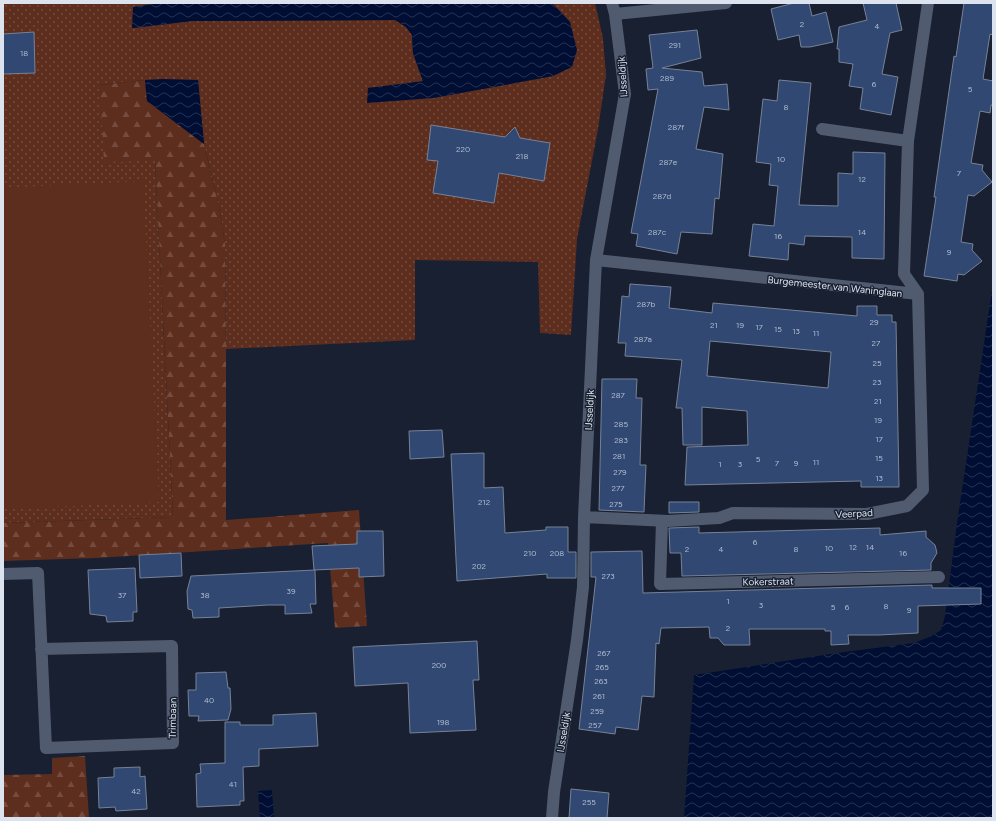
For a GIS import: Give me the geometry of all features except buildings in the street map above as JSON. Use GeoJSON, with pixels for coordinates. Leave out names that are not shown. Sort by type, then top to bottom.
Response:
{"type":"FeatureCollection","features":[{"type":"Feature","properties":{"kind":"street"},"geometry":{"type":"LineString","coordinates":[[613,9],[726,3]]}},
{"type":"Feature","properties":{"kind":"street","name":"Burgemeester van Waninglaan"},"geometry":{"type":"LineString","coordinates":[[918,294],[904,274],[908,141],[928,3]]}},
{"type":"Feature","properties":{"kind":"street","name":"IJsseldijk"},"geometry":{"type":"LineString","coordinates":[[552,818],[554,792],[577,640],[583,587],[584,517],[596,260],[625,94],[613,9]]}},
{"type":"Feature","properties":{"kind":"street"},"geometry":{"type":"LineString","coordinates":[[822,129],[908,141]]}},
{"type":"Feature","properties":{"kind":"street","name":"Burgemeester van Waninglaan"},"geometry":{"type":"LineString","coordinates":[[596,260],[918,294]]}},
{"type":"Feature","properties":{"kind":"street","name":"Veerpad"},"geometry":{"type":"LineString","coordinates":[[584,517],[662,521],[719,518],[733,514],[867,514],[907,506],[923,490],[918,294]]}},
{"type":"Feature","properties":{"kind":"street","name":"Kokerstraat"},"geometry":{"type":"LineString","coordinates":[[662,521],[660,584],[939,577]]}},
{"type":"Feature","properties":{"kind":"street","name":"Trimbaan"},"geometry":{"type":"LineString","coordinates":[[3,574],[38,573],[46,748],[173,742],[172,646],[42,649]]}},
{"type":"Feature","properties":{"kind":"green space"},"geometry":{"type":"Polygon","coordinates":[[[3,3],[162,3],[133,7],[133,28],[192,21],[395,20],[406,27],[412,35],[413,53],[423,82],[368,88],[433,98],[553,76],[554,5],[550,3],[595,3],[603,38],[606,75],[598,129],[577,239],[571,335],[540,333],[538,262],[415,260],[415,340],[226,349],[225,244],[219,206],[204,144],[198,80],[145,80],[100,85],[155,160],[173,517],[3,523],[3,3]]]}},
{"type":"Feature","properties":{"kind":"green space"},"geometry":{"type":"Polygon","coordinates":[[[145,80],[147,101],[204,144],[219,206],[225,244],[226,520],[359,510],[367,626],[335,628],[328,543],[97,558],[3,561],[3,523],[173,517],[155,160],[104,163],[100,85],[145,80]]]}},
{"type":"Feature","properties":{"kind":"green space"},"geometry":{"type":"Polygon","coordinates":[[[143,181],[159,502],[3,509],[3,188],[143,181]]]}},
{"type":"Feature","properties":{"kind":"green space"},"geometry":{"type":"Polygon","coordinates":[[[85,756],[89,818],[3,818],[3,775],[52,774],[52,758],[85,756]]]}},
{"type":"Feature","properties":{"kind":"water"},"geometry":{"type":"Polygon","coordinates":[[[162,3],[550,3],[554,5],[570,22],[577,50],[572,67],[553,76],[433,98],[367,103],[368,88],[423,81],[413,53],[412,35],[406,27],[395,20],[192,21],[132,28],[133,7],[162,3]]]}},
{"type":"Feature","properties":{"kind":"water"},"geometry":{"type":"Polygon","coordinates":[[[145,80],[198,80],[204,144],[147,101],[145,80]]]}},
{"type":"Feature","properties":{"kind":"water"},"geometry":{"type":"Polygon","coordinates":[[[993,284],[993,818],[684,818],[694,675],[914,643],[932,636],[941,630],[945,616],[957,523],[993,284]]]}},
{"type":"Feature","properties":{"kind":"water"},"geometry":{"type":"Polygon","coordinates":[[[272,790],[274,818],[260,818],[258,791],[272,790]]]}}]}
